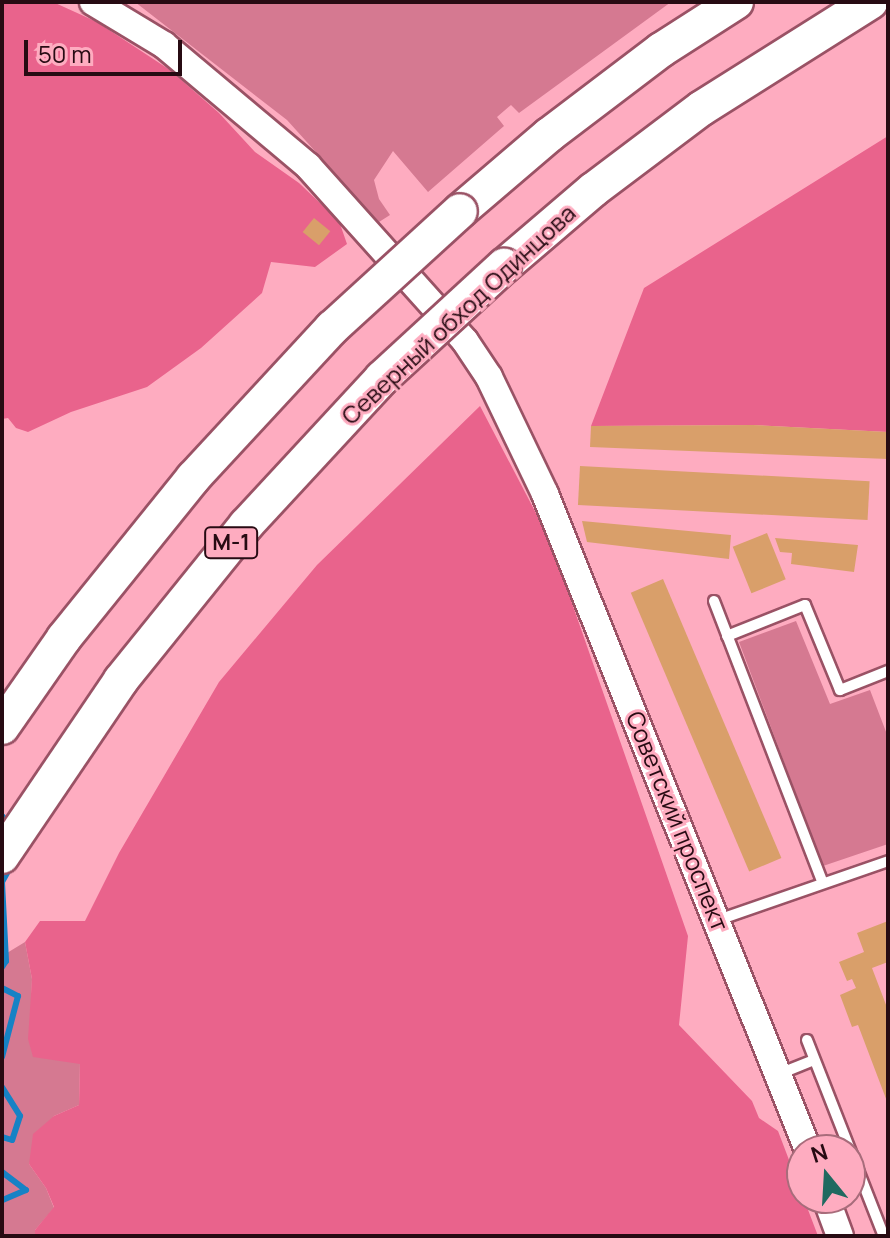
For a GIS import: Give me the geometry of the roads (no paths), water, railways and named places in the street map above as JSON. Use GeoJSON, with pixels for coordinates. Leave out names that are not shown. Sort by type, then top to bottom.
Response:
{"type":"FeatureCollection","features":[{"type":"Feature","properties":{"kind":"highway"},"geometry":{"type":"LineString","coordinates":[[2,727],[64,638],[193,478],[332,328],[460,211],[574,116],[661,50],[736,2]]}},
{"type":"Feature","properties":{"kind":"highway","name":"Северный обход Одинцова"},"geometry":{"type":"LineString","coordinates":[[2,856],[121,680],[246,525],[382,378],[504,266],[593,190],[702,108],[870,2]]}},
{"type":"Feature","properties":{"kind":"street","name":"Советский проспект"},"geometry":{"type":"LineString","coordinates":[[93,2],[164,45],[308,166],[467,344],[489,377],[545,494],[802,1134]]}},
{"type":"Feature","properties":{"kind":"street"},"geometry":{"type":"LineString","coordinates":[[832,1214],[840,1236]]}},
{"type":"Feature","properties":{"kind":"lane"},"geometry":{"type":"LineString","coordinates":[[714,601],[822,881]]}},
{"type":"Feature","properties":{"kind":"lane"},"geometry":{"type":"LineString","coordinates":[[727,636],[805,605],[840,690],[888,671]]}},
{"type":"Feature","properties":{"kind":"lane"},"geometry":{"type":"LineString","coordinates":[[718,920],[822,881],[888,861]]}},
{"type":"Feature","properties":{"kind":"lane"},"geometry":{"type":"LineString","coordinates":[[807,1040],[884,1236]]}},
{"type":"Feature","properties":{"kind":"lane"},"geometry":{"type":"LineString","coordinates":[[779,1074],[814,1060]]}},
{"type":"Feature","properties":{"kind":"waterway"},"geometry":{"type":"LineString","coordinates":[[2,816],[10,826]]}},
{"type":"Feature","properties":{"kind":"waterway"},"geometry":{"type":"LineString","coordinates":[[2,967],[6,961],[2,882],[11,866]]}},
{"type":"Feature","properties":{"kind":"waterway"},"geometry":{"type":"LineString","coordinates":[[2,988],[18,996],[2,1057]]}},
{"type":"Feature","properties":{"kind":"waterway"},"geometry":{"type":"LineString","coordinates":[[2,1087],[20,1116],[12,1140],[2,1137]]}},
{"type":"Feature","properties":{"kind":"waterway"},"geometry":{"type":"LineString","coordinates":[[2,1172],[26,1190],[2,1200]]}}]}
